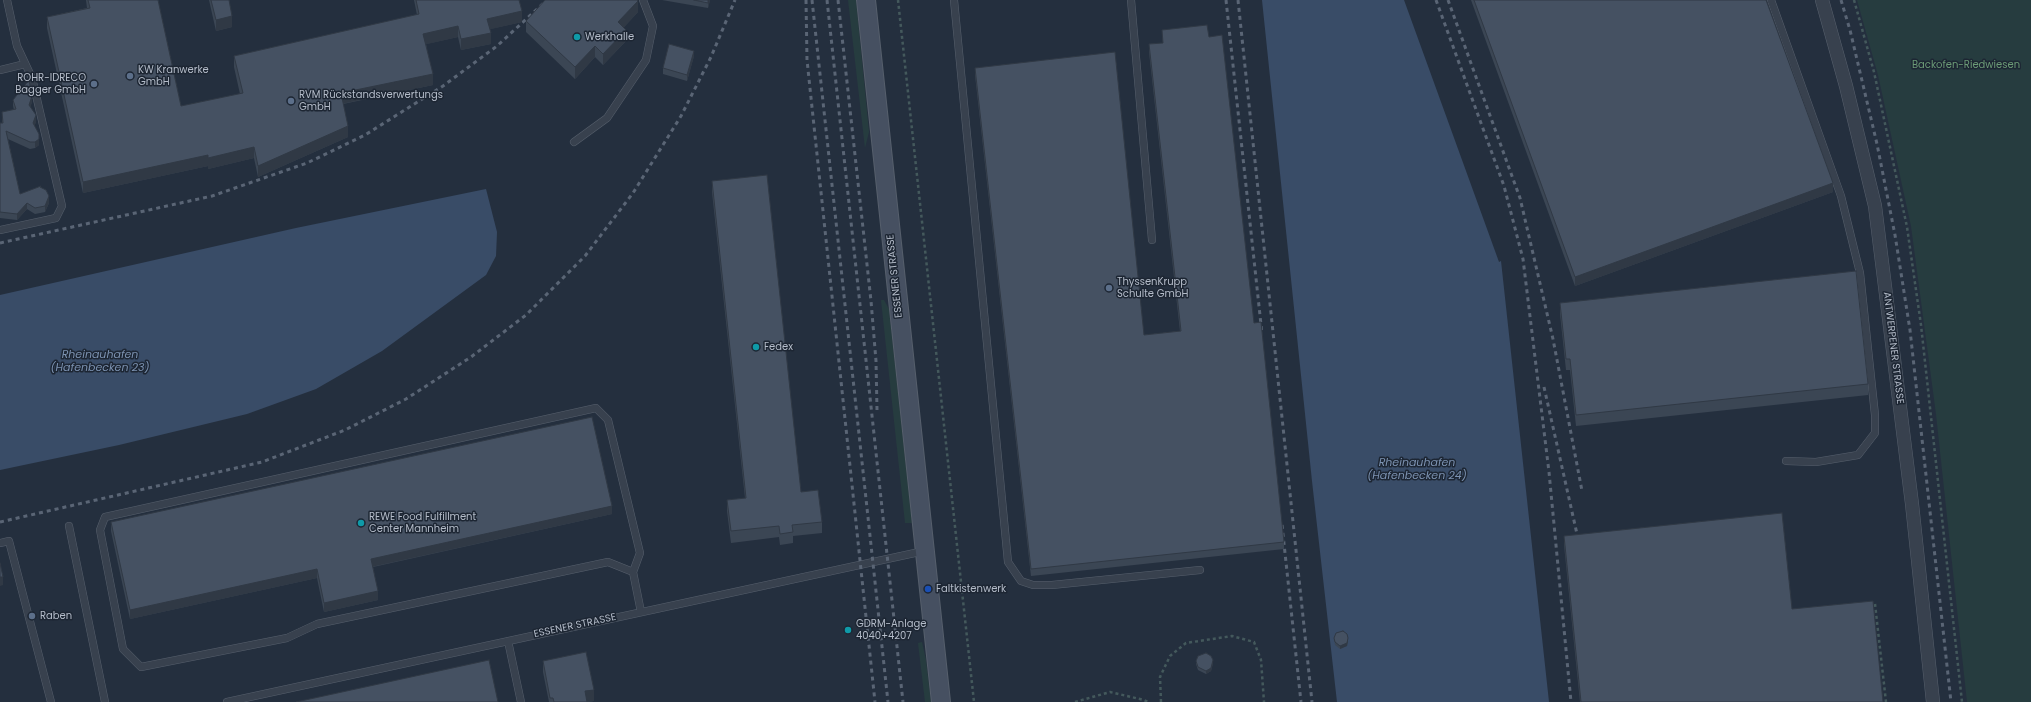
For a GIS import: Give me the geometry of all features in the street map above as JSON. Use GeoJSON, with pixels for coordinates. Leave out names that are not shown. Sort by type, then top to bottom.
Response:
{"type":"FeatureCollection","features":[{"type":"Feature","properties":{"kind":"street","name":"ESSENER STRASSE"},"geometry":{"type":"LineString","coordinates":[[866,0],[941,702]]}},
{"type":"Feature","properties":{"kind":"street","name":"ANTWERPENER STRASSE"},"geometry":{"type":"LineString","coordinates":[[1822,0],[1846,86],[1875,206],[1912,504],[1933,702]]}},
{"type":"Feature","properties":{"kind":"lane"},"geometry":{"type":"LineString","coordinates":[[0,230],[56,218],[62,206],[32,78],[17,46],[7,0]]}},
{"type":"Feature","properties":{"kind":"lane"},"geometry":{"type":"LineString","coordinates":[[574,142],[607,118],[646,60],[653,26],[643,0]]}},
{"type":"Feature","properties":{"kind":"lane"},"geometry":{"type":"LineString","coordinates":[[954,0],[1008,562],[1021,581],[1033,585],[1052,585],[1200,570]]}},
{"type":"Feature","properties":{"kind":"lane"},"geometry":{"type":"LineString","coordinates":[[1131,0],[1152,240]]}},
{"type":"Feature","properties":{"kind":"lane"},"geometry":{"type":"LineString","coordinates":[[1771,0],[1841,196],[1860,273],[1875,415],[1875,433],[1858,455],[1816,462],[1786,461]]}},
{"type":"Feature","properties":{"kind":"lane"},"geometry":{"type":"LineString","coordinates":[[0,70],[25,64]]}},
{"type":"Feature","properties":{"kind":"lane"},"geometry":{"type":"LineString","coordinates":[[633,572],[608,562],[317,624],[287,638],[141,667],[124,649],[100,530],[105,517],[596,408],[608,420],[640,553],[633,572],[641,612]]}},
{"type":"Feature","properties":{"kind":"lane"},"geometry":{"type":"LineString","coordinates":[[69,526],[105,702]]}},
{"type":"Feature","properties":{"kind":"lane"},"geometry":{"type":"LineString","coordinates":[[0,543],[9,541],[51,702]]}},
{"type":"Feature","properties":{"kind":"lane","name":"ESSENER STRASSE"},"geometry":{"type":"LineString","coordinates":[[226,702],[924,551]]}},
{"type":"Feature","properties":{"kind":"lane"},"geometry":{"type":"LineString","coordinates":[[508,641],[521,702]]}},
{"type":"Feature","properties":{"kind":"path"},"geometry":{"type":"LineString","coordinates":[[898,0],[974,702]]}},
{"type":"Feature","properties":{"kind":"path"},"geometry":{"type":"LineString","coordinates":[[1854,0],[1874,72],[1907,227],[1921,324],[1962,702]]}},
{"type":"Feature","properties":{"kind":"path"},"geometry":{"type":"LineString","coordinates":[[1875,604],[1886,702]]}},
{"type":"Feature","properties":{"kind":"path"},"geometry":{"type":"LineString","coordinates":[[1161,702],[1160,677],[1170,656],[1186,643],[1232,636],[1254,642],[1261,660],[1264,702]]}},
{"type":"Feature","properties":{"kind":"path"},"geometry":{"type":"LineString","coordinates":[[1075,702],[1110,692],[1148,702]]}},
{"type":"Feature","properties":{"kind":"green space"},"geometry":{"type":"Polygon","coordinates":[[[848,0],[856,0],[869,132],[865,148],[848,0]]]}},
{"type":"Feature","properties":{"kind":"green space","name":"Backofen-Riedwiesen"},"geometry":{"type":"Polygon","coordinates":[[[1857,0],[2031,0],[2031,702],[1967,702],[1936,414],[1911,226],[1878,75],[1857,0]]]}},
{"type":"Feature","properties":{"kind":"green space"},"geometry":{"type":"Polygon","coordinates":[[[881,300],[884,300],[889,309],[912,523],[905,523],[881,300]]]}},
{"type":"Feature","properties":{"kind":"green space"},"geometry":{"type":"Polygon","coordinates":[[[922,642],[926,660],[931,702],[925,702],[918,643],[922,642]]]}},
{"type":"Feature","properties":{"kind":"water","name":"Rheinauhafen (Hafenbecken 24)"},"geometry":{"type":"Polygon","coordinates":[[[1262,0],[1404,0],[1499,262],[1501,261],[1549,702],[1337,702],[1312,481],[1262,0]]]}},
{"type":"Feature","properties":{"kind":"water","name":"Rheinauhafen (Hafenbecken 23)"},"geometry":{"type":"Polygon","coordinates":[[[486,189],[497,232],[496,256],[486,275],[382,351],[316,389],[247,414],[119,445],[0,470],[0,295],[296,228],[486,189]]]}},
{"type":"Feature","properties":{"kind":"building"},"geometry":{"type":"Polygon","coordinates":[[[88,0],[158,0],[181,106],[243,93],[234,56],[419,14],[416,0],[519,0],[522,11],[487,19],[491,33],[461,39],[458,26],[423,34],[433,74],[341,93],[348,126],[258,166],[254,147],[208,158],[208,155],[83,182],[47,17],[90,8],[88,0]]]}},
{"type":"Feature","properties":{"kind":"building"},"geometry":{"type":"Polygon","coordinates":[[[211,0],[229,0],[232,16],[216,20],[211,0]]]}},
{"type":"Feature","properties":{"kind":"building","name":"Werkhalle"},"geometry":{"type":"Polygon","coordinates":[[[545,0],[638,1],[618,22],[626,30],[603,54],[595,46],[575,67],[526,21],[545,0]]]}},
{"type":"Feature","properties":{"kind":"building"},"geometry":{"type":"Polygon","coordinates":[[[694,0],[708,0],[708,3],[694,0]]]}},
{"type":"Feature","properties":{"kind":"building"},"geometry":{"type":"Polygon","coordinates":[[[1474,0],[1766,0],[1833,183],[1575,277],[1474,0]]]}},
{"type":"Feature","properties":{"kind":"building","name":"ThyssenKrupp Schulte GmbH"},"geometry":{"type":"Polygon","coordinates":[[[1207,25],[1209,37],[1222,35],[1254,323],[1261,322],[1284,542],[1031,569],[975,68],[1115,52],[1144,335],[1181,331],[1149,44],[1163,43],[1162,30],[1207,25]]]}},
{"type":"Feature","properties":{"kind":"building"},"geometry":{"type":"Polygon","coordinates":[[[669,44],[694,51],[687,75],[663,68],[669,44]]]}},
{"type":"Feature","properties":{"kind":"building"},"geometry":{"type":"Polygon","coordinates":[[[29,80],[32,96],[29,105],[36,115],[33,123],[39,134],[39,139],[35,142],[30,142],[6,131],[20,194],[41,186],[40,187],[46,190],[49,196],[45,206],[35,208],[27,203],[17,214],[0,212],[0,123],[3,123],[2,112],[16,109],[13,100],[29,80]]]}},
{"type":"Feature","properties":{"kind":"building","name":"Fedex"},"geometry":{"type":"Polygon","coordinates":[[[767,175],[801,492],[818,490],[822,522],[792,525],[793,532],[780,534],[779,526],[731,531],[727,500],[746,498],[712,181],[767,175]]]}},
{"type":"Feature","properties":{"kind":"building"},"geometry":{"type":"Polygon","coordinates":[[[1856,271],[1868,384],[1576,415],[1570,359],[1566,359],[1560,303],[1856,271]]]}},
{"type":"Feature","properties":{"kind":"building","name":"REWE Food Fulfillment Center Mannheim"},"geometry":{"type":"Polygon","coordinates":[[[592,417],[612,506],[371,559],[378,591],[324,603],[317,569],[130,610],[111,522],[592,417]]]}},
{"type":"Feature","properties":{"kind":"building"},"geometry":{"type":"Polygon","coordinates":[[[1782,513],[1792,609],[1873,601],[1883,702],[1581,702],[1564,536],[1782,513]]]}},
{"type":"Feature","properties":{"kind":"building"},"geometry":{"type":"Polygon","coordinates":[[[0,563],[3,577],[0,577],[0,563]]]}},
{"type":"Feature","properties":{"kind":"building"},"geometry":{"type":"Polygon","coordinates":[[[1343,631],[1347,634],[1347,643],[1340,646],[1335,642],[1334,638],[1336,633],[1343,631]]]}},
{"type":"Feature","properties":{"kind":"building"},"geometry":{"type":"Polygon","coordinates":[[[586,652],[594,690],[585,691],[587,702],[554,702],[553,698],[550,698],[543,661],[586,652]]]}},
{"type":"Feature","properties":{"kind":"building"},"geometry":{"type":"Polygon","coordinates":[[[1206,653],[1211,656],[1213,660],[1211,668],[1206,671],[1198,667],[1196,661],[1198,656],[1206,653]]]}},
{"type":"Feature","properties":{"kind":"building"},"geometry":{"type":"Polygon","coordinates":[[[489,660],[498,702],[296,702],[489,660]]]}},
{"type":"Feature","properties":{"kind":"railway"},"geometry":{"type":"LineString","coordinates":[[0,243],[212,196],[307,163],[365,135],[443,86],[497,46],[547,0]]}},
{"type":"Feature","properties":{"kind":"railway"},"geometry":{"type":"LineString","coordinates":[[0,522],[262,462],[345,430],[406,399],[471,357],[526,315],[585,256],[633,193],[681,116],[711,57],[735,0]]}},
{"type":"Feature","properties":{"kind":"railway"},"geometry":{"type":"LineString","coordinates":[[806,0],[807,60],[875,702]]}},
{"type":"Feature","properties":{"kind":"railway"},"geometry":{"type":"LineString","coordinates":[[812,0],[888,702]]}},
{"type":"Feature","properties":{"kind":"railway"},"geometry":{"type":"LineString","coordinates":[[827,0],[903,702]]}},
{"type":"Feature","properties":{"kind":"railway"},"geometry":{"type":"LineString","coordinates":[[838,0],[871,301],[876,361],[877,410]]}},
{"type":"Feature","properties":{"kind":"railway"},"geometry":{"type":"LineString","coordinates":[[1226,0],[1262,334]]}},
{"type":"Feature","properties":{"kind":"railway"},"geometry":{"type":"LineString","coordinates":[[1238,0],[1312,702]]}},
{"type":"Feature","properties":{"kind":"railway"},"geometry":{"type":"LineString","coordinates":[[1436,0],[1504,186],[1523,259],[1549,472],[1571,702]]}},
{"type":"Feature","properties":{"kind":"railway"},"geometry":{"type":"LineString","coordinates":[[1448,0],[1520,198],[1553,339],[1582,491]]}},
{"type":"Feature","properties":{"kind":"railway"},"geometry":{"type":"LineString","coordinates":[[1841,0],[1850,30],[1877,144],[1895,235],[1910,330],[1951,702]]}},
{"type":"Feature","properties":{"kind":"railway"},"geometry":{"type":"LineString","coordinates":[[1544,387],[1579,543]]}},
{"type":"Feature","properties":{"kind":"railway"},"geometry":{"type":"LineString","coordinates":[[1282,525],[1301,702]]}},
{"type":"Feature","properties":{"kind":"place","name":"Werkhalle"},"geometry":{"type":"Point","coordinates":[577,37]}},
{"type":"Feature","properties":{"kind":"place","name":"KW Kranwerke GmbH"},"geometry":{"type":"Point","coordinates":[130,76]}},
{"type":"Feature","properties":{"kind":"place","name":"ROHR-IDRECO Bagger GmbH"},"geometry":{"type":"Point","coordinates":[94,84]}},
{"type":"Feature","properties":{"kind":"place","name":"RVM Rückstandsverwertungs GmbH"},"geometry":{"type":"Point","coordinates":[291,101]}},
{"type":"Feature","properties":{"kind":"place","name":"ThyssenKrupp Schulte GmbH"},"geometry":{"type":"Point","coordinates":[1109,288]}},
{"type":"Feature","properties":{"kind":"place","name":"Fedex"},"geometry":{"type":"Point","coordinates":[756,347]}},
{"type":"Feature","properties":{"kind":"place","name":"REWE Food Fulfillment Center Mannheim"},"geometry":{"type":"Point","coordinates":[361,523]}},
{"type":"Feature","properties":{"kind":"place","name":"Faltkistenwerk"},"geometry":{"type":"Point","coordinates":[928,589]}},
{"type":"Feature","properties":{"kind":"place","name":"Raben"},"geometry":{"type":"Point","coordinates":[32,616]}},
{"type":"Feature","properties":{"kind":"place","name":"GDRM-Anlage 4040+4207"},"geometry":{"type":"Point","coordinates":[848,630]}}]}
